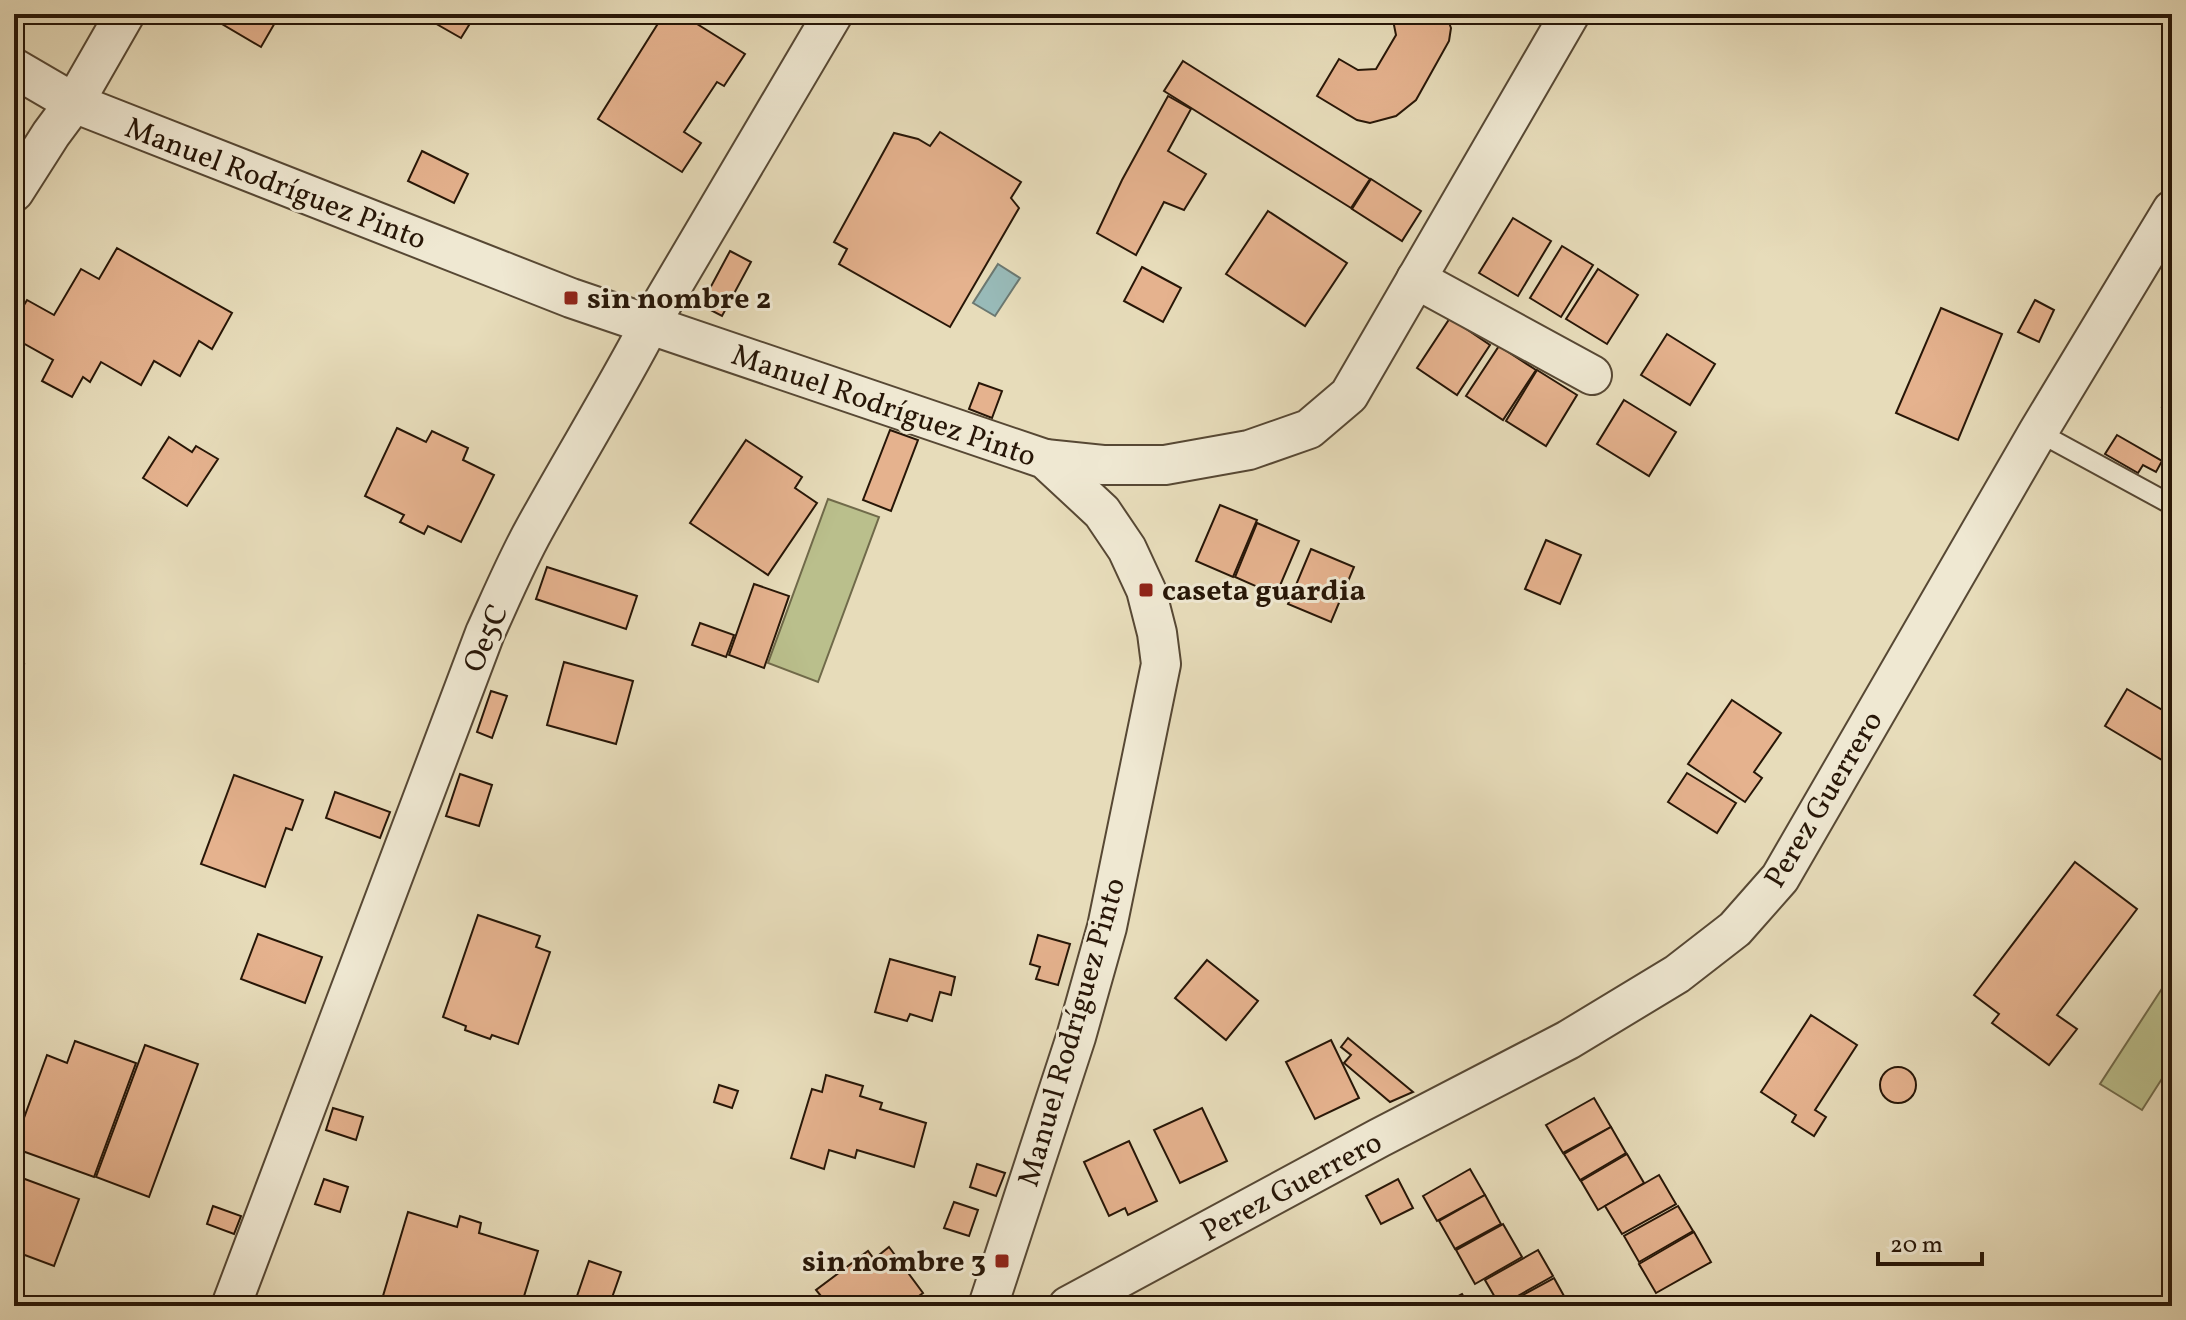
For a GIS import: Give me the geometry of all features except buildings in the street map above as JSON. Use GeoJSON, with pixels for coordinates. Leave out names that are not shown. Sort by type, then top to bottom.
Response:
{"type":"FeatureCollection","features":[{"type":"Feature","properties":{"kind":"street"},"geometry":{"type":"LineString","coordinates":[[14,192],[74,103],[125,14]]}},
{"type":"Feature","properties":{"kind":"street","name":"Oe5C"},"geometry":{"type":"LineString","coordinates":[[231,1306],[485,633],[534,530],[623,377],[650,324],[833,14]]}},
{"type":"Feature","properties":{"kind":"street"},"geometry":{"type":"LineString","coordinates":[[1045,459],[1103,465],[1165,465],[1249,450],[1309,429],[1349,395],[1570,14]]}},
{"type":"Feature","properties":{"kind":"street","name":"Manuel Rodríguez Pinto"},"geometry":{"type":"LineString","coordinates":[[14,68],[74,103],[556,293],[1045,459],[1102,512],[1127,549],[1146,590],[1161,664],[1107,927],[1076,1037],[988,1306]]}},
{"type":"Feature","properties":{"kind":"street","name":"Perez Guerrero"},"geometry":{"type":"LineString","coordinates":[[1068,1306],[1568,1040],[1677,974],[1735,929],[1780,878],[2038,432],[2172,210]]}},
{"type":"Feature","properties":{"kind":"street"},"geometry":{"type":"LineString","coordinates":[[1416,279],[1592,375]]}},
{"type":"Feature","properties":{"kind":"lane"},"geometry":{"type":"LineString","coordinates":[[2038,432],[2172,505]]}},
{"type":"Feature","properties":{"kind":"green space"},"geometry":{"type":"Polygon","coordinates":[[[828,499],[879,517],[818,682],[768,663],[828,499]]]}},
{"type":"Feature","properties":{"kind":"green space"},"geometry":{"type":"Polygon","coordinates":[[[2163,987],[2172,992],[2172,1063],[2142,1110],[2100,1084],[2163,987]]]}},
{"type":"Feature","properties":{"kind":"water"},"geometry":{"type":"Polygon","coordinates":[[[998,264],[1020,278],[995,316],[973,303],[998,264]]]}},
{"type":"Feature","properties":{"kind":"place","name":"sin nombre 2"},"geometry":{"type":"Point","coordinates":[571,298]}},
{"type":"Feature","properties":{"kind":"place","name":"caseta guardia"},"geometry":{"type":"Point","coordinates":[1146,590]}},
{"type":"Feature","properties":{"kind":"place","name":"sin nombre 3"},"geometry":{"type":"Point","coordinates":[1002,1261]}}]}
